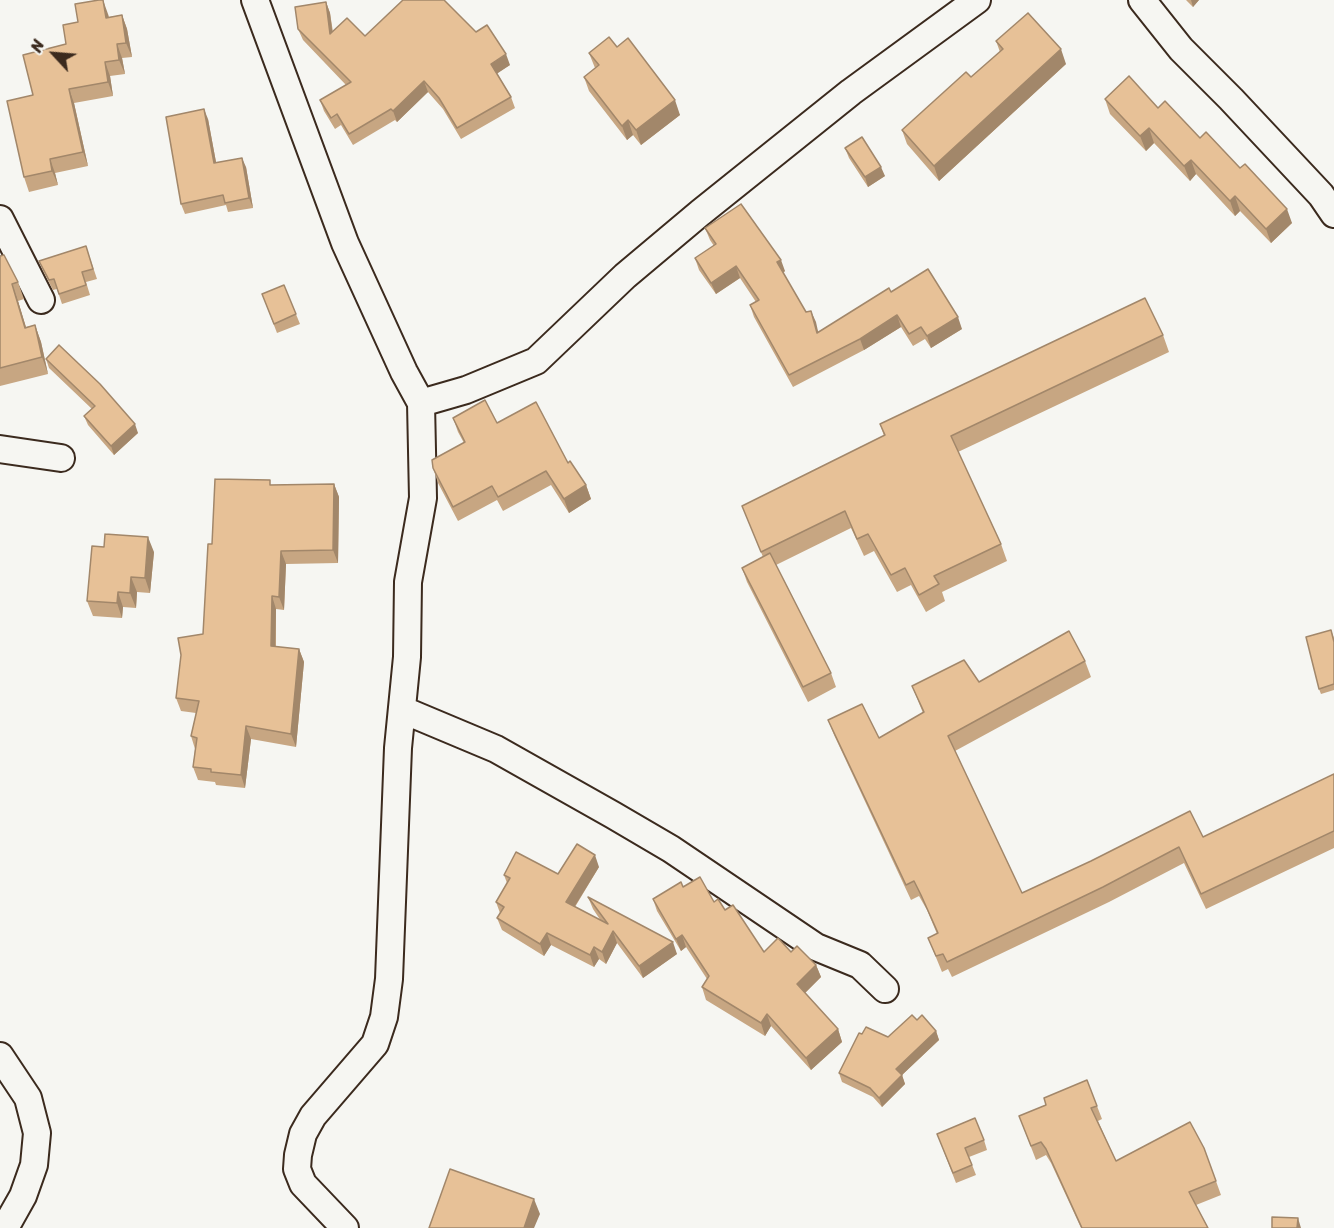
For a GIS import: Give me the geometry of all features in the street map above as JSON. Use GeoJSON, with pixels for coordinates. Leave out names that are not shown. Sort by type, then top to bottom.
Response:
{"type":"FeatureCollection","features":[{"type":"Feature","properties":{"kind":"street"},"geometry":{"type":"LineString","coordinates":[[255,0],[345,243],[404,372],[422,403],[423,498],[408,582],[407,657],[393,831],[389,979],[384,1017],[375,1044],[314,1116],[303,1134],[298,1155],[297,1169],[303,1184],[345,1228]]}},
{"type":"Feature","properties":{"kind":"street"},"geometry":{"type":"LineString","coordinates":[[422,403],[508,374],[536,361],[625,276],[700,213],[851,92],[977,0]]}},
{"type":"Feature","properties":{"kind":"street"},"geometry":{"type":"LineString","coordinates":[[1142,0],[1181,49],[1321,195],[1334,213]]}},
{"type":"Feature","properties":{"kind":"street"},"geometry":{"type":"LineString","coordinates":[[0,219],[41,300]]}},
{"type":"Feature","properties":{"kind":"street"},"geometry":{"type":"LineString","coordinates":[[0,449],[61,458]]}},
{"type":"Feature","properties":{"kind":"street"},"geometry":{"type":"LineString","coordinates":[[403,710],[496,749],[613,815],[671,849],[816,947],[860,965],[885,989]]}},
{"type":"Feature","properties":{"kind":"street"},"geometry":{"type":"LineString","coordinates":[[0,1056],[28,1098],[37,1133],[34,1165],[23,1196],[4,1228]]}},
{"type":"Feature","properties":{"kind":"building"},"geometry":{"type":"Polygon","coordinates":[[[103,0],[106,18],[122,15],[126,43],[117,44],[119,60],[105,62],[108,82],[69,89],[83,152],[50,159],[52,171],[24,177],[7,101],[33,95],[23,55],[66,44],[63,25],[78,22],[75,4],[103,0]]]}},
{"type":"Feature","properties":{"kind":"building"},"geometry":{"type":"Polygon","coordinates":[[[403,0],[444,0],[476,32],[487,25],[506,54],[491,64],[511,97],[457,128],[439,98],[424,81],[393,111],[391,109],[349,134],[337,114],[331,118],[320,100],[351,82],[298,29],[295,7],[326,2],[330,34],[347,18],[365,36],[403,0]]]}},
{"type":"Feature","properties":{"kind":"building"},"geometry":{"type":"Polygon","coordinates":[[[1028,13],[1061,49],[934,166],[902,130],[966,72],[971,77],[1003,49],[996,41],[1028,13]]]}},
{"type":"Feature","properties":{"kind":"building"},"geometry":{"type":"Polygon","coordinates":[[[609,37],[617,47],[628,38],[675,100],[636,130],[628,120],[622,126],[584,77],[599,65],[589,53],[609,37]]]}},
{"type":"Feature","properties":{"kind":"building"},"geometry":{"type":"Polygon","coordinates":[[[1129,76],[1158,108],[1165,101],[1200,138],[1206,132],[1240,168],[1245,164],[1287,209],[1266,229],[1235,196],[1230,201],[1191,160],[1184,166],[1149,128],[1140,136],[1105,99],[1129,76]]]}},
{"type":"Feature","properties":{"kind":"building"},"geometry":{"type":"Polygon","coordinates":[[[204,109],[214,163],[242,158],[249,198],[225,203],[223,195],[181,204],[166,117],[204,109]]]}},
{"type":"Feature","properties":{"kind":"building"},"geometry":{"type":"Polygon","coordinates":[[[862,137],[881,167],[865,177],[845,148],[862,137]]]}},
{"type":"Feature","properties":{"kind":"building"},"geometry":{"type":"Polygon","coordinates":[[[741,204],[781,260],[777,262],[806,312],[811,311],[817,333],[889,288],[891,292],[928,269],[958,317],[927,336],[921,327],[909,334],[897,315],[860,339],[789,375],[750,305],[759,300],[736,266],[711,283],[695,258],[716,244],[705,228],[741,204]]]}},
{"type":"Feature","properties":{"kind":"building"},"geometry":{"type":"Polygon","coordinates":[[[86,246],[93,269],[82,272],[86,285],[59,294],[54,279],[49,280],[39,261],[86,246]]]}},
{"type":"Feature","properties":{"kind":"building"},"geometry":{"type":"Polygon","coordinates":[[[4,255],[18,282],[12,284],[25,328],[35,325],[42,357],[0,368],[0,256],[4,255]]]}},
{"type":"Feature","properties":{"kind":"building"},"geometry":{"type":"Polygon","coordinates":[[[284,285],[296,314],[274,324],[262,294],[284,285]]]}},
{"type":"Feature","properties":{"kind":"building"},"geometry":{"type":"Polygon","coordinates":[[[1145,298],[1163,335],[951,436],[1001,544],[934,576],[939,584],[919,595],[905,568],[891,575],[868,534],[857,539],[845,511],[761,552],[742,506],[885,435],[880,424],[1145,298]]]}},
{"type":"Feature","properties":{"kind":"building"},"geometry":{"type":"Polygon","coordinates":[[[59,345],[100,384],[135,424],[111,446],[84,416],[95,406],[46,359],[59,345]]]}},
{"type":"Feature","properties":{"kind":"building"},"geometry":{"type":"Polygon","coordinates":[[[485,400],[497,423],[536,402],[568,463],[570,461],[586,485],[564,499],[546,471],[498,497],[492,486],[453,507],[433,468],[432,460],[465,442],[453,418],[485,400]]]}},
{"type":"Feature","properties":{"kind":"building"},"geometry":{"type":"Polygon","coordinates":[[[215,479],[270,480],[270,485],[334,484],[333,550],[281,551],[279,597],[272,596],[271,646],[299,649],[291,734],[246,726],[241,775],[211,772],[211,769],[193,767],[197,738],[191,736],[199,701],[176,698],[181,655],[178,638],[203,634],[208,544],[212,544],[215,479]]]}},
{"type":"Feature","properties":{"kind":"building"},"geometry":{"type":"Polygon","coordinates":[[[105,534],[148,537],[145,578],[131,577],[130,593],[118,592],[117,603],[87,601],[92,546],[104,547],[105,534]]]}},
{"type":"Feature","properties":{"kind":"building"},"geometry":{"type":"Polygon","coordinates":[[[770,553],[831,673],[803,687],[742,568],[770,553]]]}},
{"type":"Feature","properties":{"kind":"building"},"geometry":{"type":"Polygon","coordinates":[[[1331,630],[1334,642],[1334,684],[1319,689],[1306,637],[1331,630]]]}},
{"type":"Feature","properties":{"kind":"building"},"geometry":{"type":"Polygon","coordinates":[[[1069,631],[1085,661],[948,736],[1022,893],[1190,811],[1203,837],[1334,774],[1334,831],[1201,894],[1179,847],[1103,887],[947,962],[943,954],[936,956],[928,938],[938,933],[921,895],[914,881],[906,885],[828,720],[862,704],[879,738],[924,712],[912,686],[964,660],[979,682],[1069,631]]]}},
{"type":"Feature","properties":{"kind":"building"},"geometry":{"type":"Polygon","coordinates":[[[577,844],[595,855],[566,902],[608,924],[588,897],[673,942],[639,966],[613,931],[602,952],[594,947],[590,955],[547,933],[540,944],[497,918],[504,907],[496,902],[510,878],[504,875],[516,852],[558,874],[577,844]]]}},
{"type":"Feature","properties":{"kind":"building"},"geometry":{"type":"Polygon","coordinates":[[[700,877],[714,902],[718,899],[725,910],[733,905],[764,952],[778,938],[791,952],[797,946],[816,965],[797,984],[838,1029],[806,1058],[767,1014],[761,1023],[702,987],[709,976],[682,935],[676,939],[653,899],[681,882],[683,887],[700,877]]]}},
{"type":"Feature","properties":{"kind":"building"},"geometry":{"type":"Polygon","coordinates":[[[912,1015],[917,1020],[922,1015],[936,1031],[896,1069],[902,1075],[879,1098],[870,1088],[839,1073],[859,1033],[862,1034],[866,1027],[888,1037],[912,1015]]]}},
{"type":"Feature","properties":{"kind":"building"},"geometry":{"type":"Polygon","coordinates":[[[1087,1080],[1097,1106],[1091,1108],[1116,1161],[1190,1122],[1204,1148],[1216,1181],[1189,1192],[1208,1228],[1082,1228],[1046,1149],[1041,1142],[1031,1146],[1019,1116],[1046,1105],[1044,1098],[1087,1080]]]}},
{"type":"Feature","properties":{"kind":"building"},"geometry":{"type":"Polygon","coordinates":[[[975,1118],[984,1140],[965,1148],[972,1165],[953,1173],[937,1134],[975,1118]]]}},
{"type":"Feature","properties":{"kind":"building"},"geometry":{"type":"Polygon","coordinates":[[[450,1169],[534,1199],[524,1228],[429,1228],[450,1169]]]}},
{"type":"Feature","properties":{"kind":"building"},"geometry":{"type":"Polygon","coordinates":[[[1272,1217],[1298,1218],[1297,1228],[1272,1228],[1272,1217]]]}}]}
